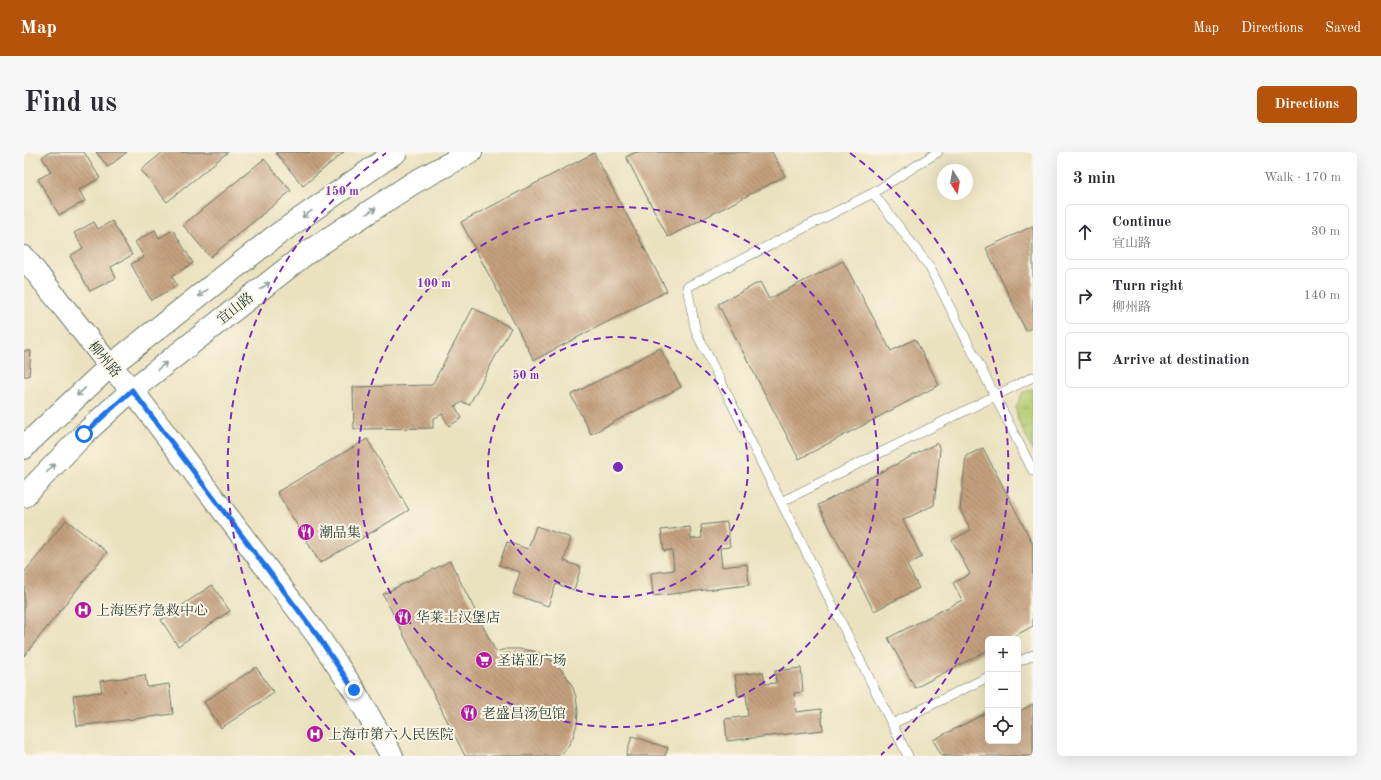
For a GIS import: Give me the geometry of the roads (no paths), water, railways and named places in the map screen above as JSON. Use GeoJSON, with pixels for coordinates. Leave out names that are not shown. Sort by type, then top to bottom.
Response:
{"type":"FeatureCollection","features":[{"type":"Feature","properties":{"kind":"main road"},"geometry":{"type":"LineString","coordinates":[[24,448],[110,366],[274,237],[396,152]]}},
{"type":"Feature","properties":{"kind":"main road","name":"宜山路"},"geometry":{"type":"LineString","coordinates":[[24,496],[84,434],[132,390],[308,252],[412,183],[470,152]]}},
{"type":"Feature","properties":{"kind":"main road","name":"柳州路"},"geometry":{"type":"LineString","coordinates":[[24,257],[110,366],[132,390],[317,635],[354,690],[392,756]]}},
{"type":"Feature","properties":{"kind":"lane"},"geometry":{"type":"LineString","coordinates":[[908,756],[696,332],[687,287],[873,193],[938,152]]}},
{"type":"Feature","properties":{"kind":"lane"},"geometry":{"type":"LineString","coordinates":[[873,193],[929,266],[996,395],[1033,471]]}},
{"type":"Feature","properties":{"kind":"lane"},"geometry":{"type":"LineString","coordinates":[[781,502],[1033,377]]}},
{"type":"Feature","properties":{"kind":"lane"},"geometry":{"type":"LineString","coordinates":[[1021,661],[1033,655]]}},
{"type":"Feature","properties":{"kind":"lane"},"geometry":{"type":"LineString","coordinates":[[892,724],[985,678]]}},
{"type":"Feature","properties":{"kind":"place","name":"潮品集"},"geometry":{"type":"Point","coordinates":[306,532]}},
{"type":"Feature","properties":{"kind":"place","name":"上海医疗急救中心"},"geometry":{"type":"Point","coordinates":[83,610]}},
{"type":"Feature","properties":{"kind":"place","name":"华莱士汉堡店"},"geometry":{"type":"Point","coordinates":[403,617]}},
{"type":"Feature","properties":{"kind":"place","name":"圣诺亚广场"},"geometry":{"type":"Point","coordinates":[484,660]}},
{"type":"Feature","properties":{"kind":"place","name":"老盛昌汤包馆"},"geometry":{"type":"Point","coordinates":[469,713]}},
{"type":"Feature","properties":{"kind":"place","name":"上海市第六人民医院"},"geometry":{"type":"Point","coordinates":[315,734]}}]}
